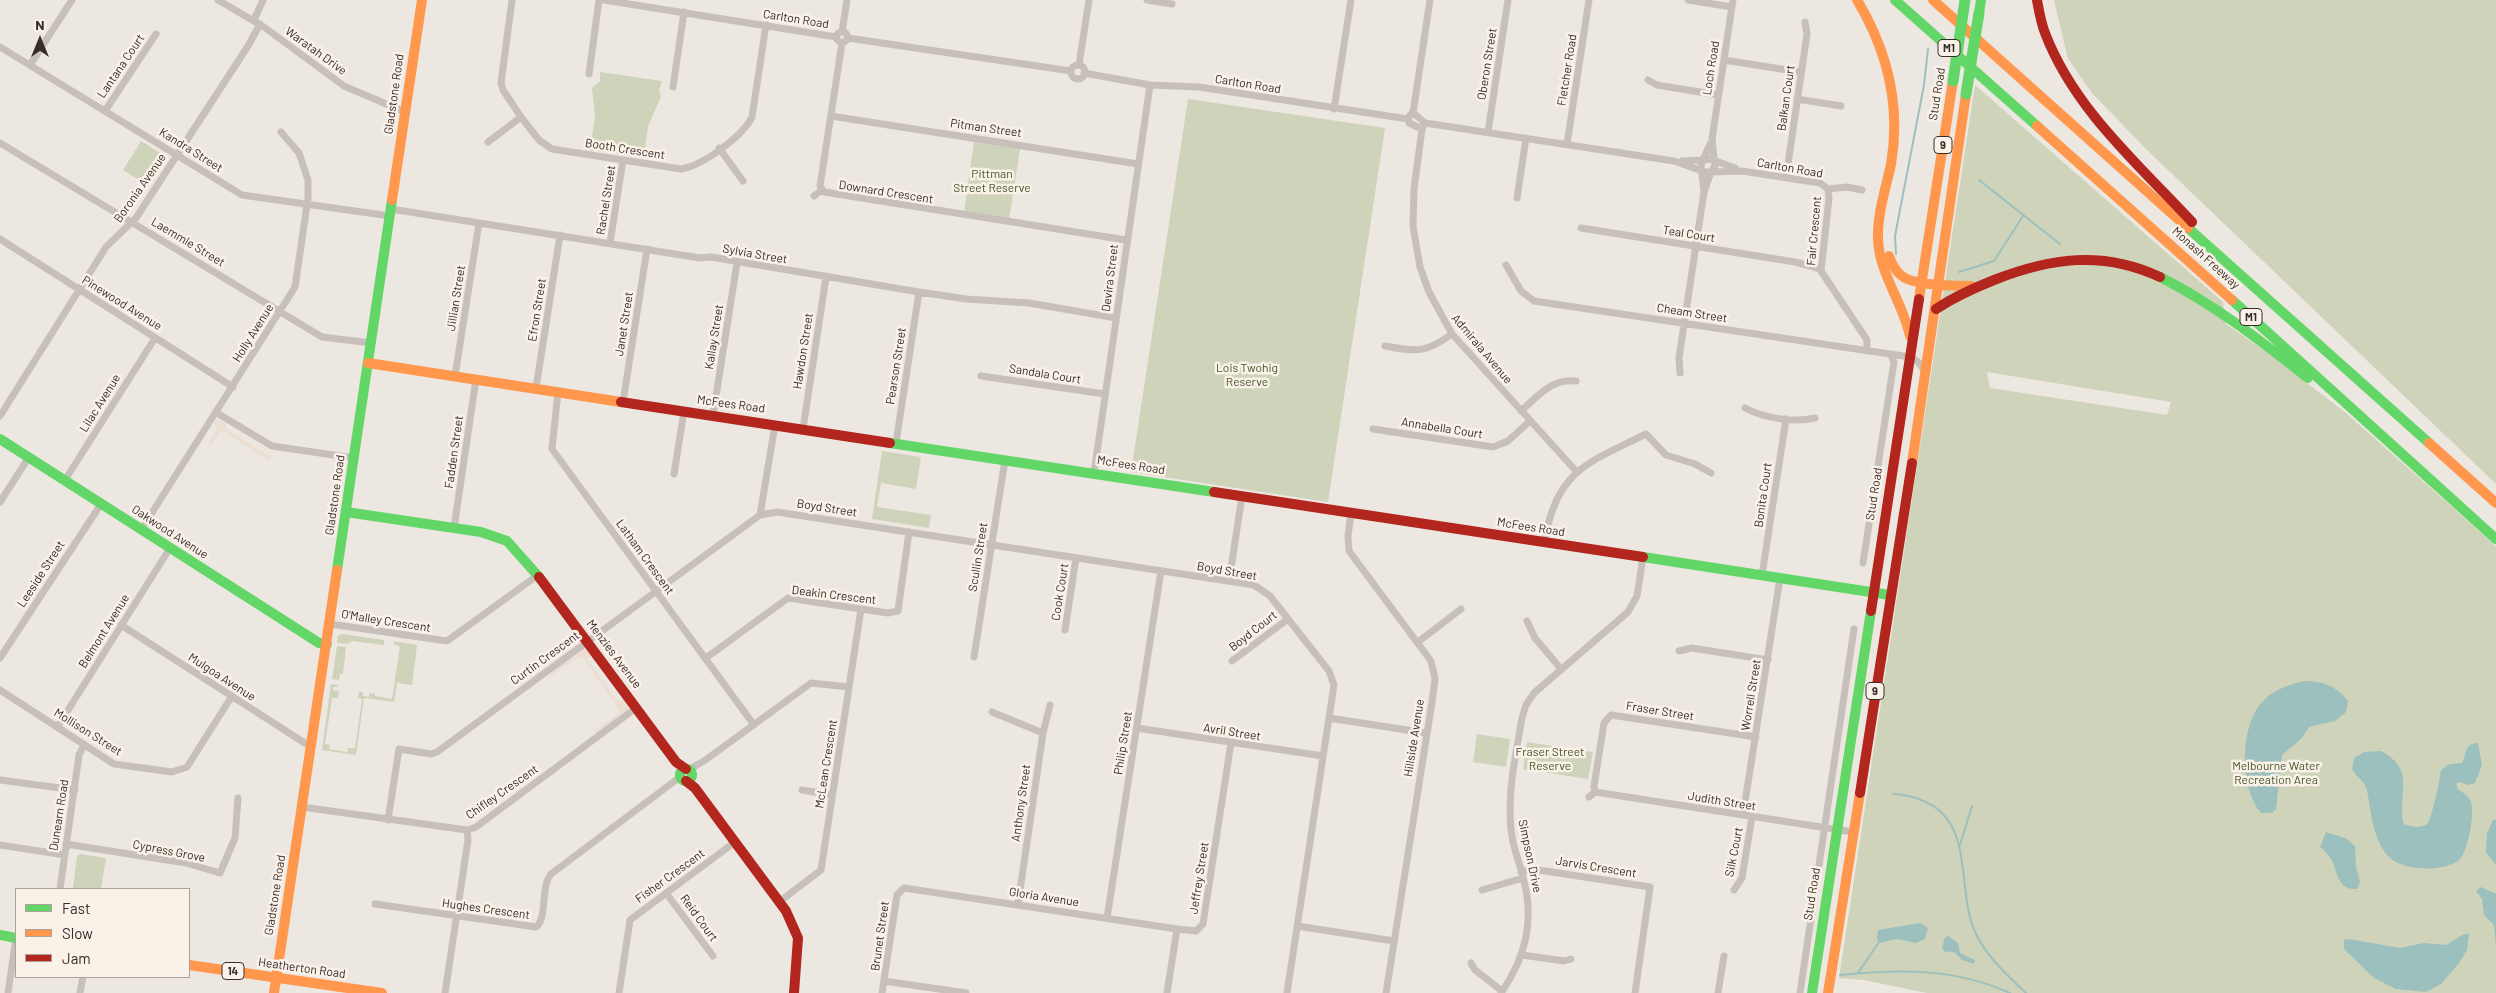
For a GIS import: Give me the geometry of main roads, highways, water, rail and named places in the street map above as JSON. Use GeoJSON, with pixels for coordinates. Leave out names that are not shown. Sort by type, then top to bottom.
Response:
{"type":"FeatureCollection","features":[{"type":"Feature","properties":{"kind":"main road","name":"Gladstone Road"},"geometry":{"type":"LineString","coordinates":[[274,993],[422,0]]}},
{"type":"Feature","properties":{"kind":"main road"},"geometry":{"type":"LineString","coordinates":[[1857,0],[1877,38],[1892,92],[1893,154],[1878,240],[1882,258],[1904,311],[1910,358]]}},
{"type":"Feature","properties":{"kind":"main road","name":"Monash Freeway"},"geometry":{"type":"LineString","coordinates":[[1895,0],[2496,539]]}},
{"type":"Feature","properties":{"kind":"main road","name":"Monash Freeway"},"geometry":{"type":"LineString","coordinates":[[1933,0],[2496,503]]}},
{"type":"Feature","properties":{"kind":"main road","name":"Stud Road"},"geometry":{"type":"LineString","coordinates":[[1812,993],[1872,592],[1923,280],[1965,0]]}},
{"type":"Feature","properties":{"kind":"main road","name":"9"},"geometry":{"type":"LineString","coordinates":[[1828,993],[1936,309],[1981,0]]}},
{"type":"Feature","properties":{"kind":"main road"},"geometry":{"type":"LineString","coordinates":[[2037,0],[2046,35],[2058,63],[2080,99],[2114,140],[2236,271]]}},
{"type":"Feature","properties":{"kind":"main road"},"geometry":{"type":"LineString","coordinates":[[1884,204],[1886,246],[1892,266],[1905,278],[1966,288],[2045,262],[2072,260],[2104,261],[2137,268],[2172,280],[2200,297],[2276,353],[2387,440]]}},
{"type":"Feature","properties":{"kind":"main road"},"geometry":{"type":"LineString","coordinates":[[1936,309],[1952,298],[1988,282]]}},
{"type":"Feature","properties":{"kind":"main road","name":"McFees Road"},"geometry":{"type":"LineString","coordinates":[[368,363],[1890,595]]}},
{"type":"Feature","properties":{"kind":"main road","name":"Oakwood Avenue"},"geometry":{"type":"LineString","coordinates":[[0,439],[319,643],[327,644]]}},
{"type":"Feature","properties":{"kind":"main road","name":"Menzies Avenue"},"geometry":{"type":"LineString","coordinates":[[346,512],[481,532],[496,532],[510,538],[520,546],[529,563],[782,907],[798,938],[798,969],[794,993]]}},
{"type":"Feature","properties":{"kind":"main road"},"geometry":{"type":"LineString","coordinates":[[0,935],[15,938]]}},
{"type":"Feature","properties":{"kind":"main road","name":"Heatherton Road"},"geometry":{"type":"LineString","coordinates":[[190,964],[382,993]]}},
{"type":"Feature","properties":{"kind":"water"},"geometry":{"type":"Polygon","coordinates":[[[2303,681],[2323,683],[2338,691],[2348,701],[2346,712],[2335,721],[2309,727],[2302,738],[2282,755],[2276,809],[2272,813],[2261,813],[2254,802],[2246,772],[2245,755],[2250,723],[2256,709],[2265,699],[2283,688],[2303,681]]]}},
{"type":"Feature","properties":{"kind":"water"},"geometry":{"type":"Polygon","coordinates":[[[2473,743],[2478,743],[2482,765],[2475,783],[2469,785],[2458,782],[2456,784],[2458,789],[2471,802],[2472,807],[2470,832],[2465,849],[2459,860],[2444,867],[2414,868],[2390,858],[2376,835],[2366,787],[2352,769],[2354,758],[2364,752],[2381,751],[2392,759],[2399,767],[2402,775],[2402,813],[2404,824],[2419,827],[2427,824],[2429,821],[2436,798],[2441,770],[2449,764],[2462,763],[2468,747],[2473,743]]]}},
{"type":"Feature","properties":{"kind":"water"},"geometry":{"type":"Polygon","coordinates":[[[2493,820],[2496,820],[2496,865],[2486,852],[2487,833],[2493,820]]]}},
{"type":"Feature","properties":{"kind":"water"},"geometry":{"type":"Polygon","coordinates":[[[2326,832],[2345,838],[2355,846],[2356,867],[2360,882],[2357,889],[2350,889],[2341,882],[2331,859],[2320,847],[2326,832]]]}},
{"type":"Feature","properties":{"kind":"water"},"geometry":{"type":"Polygon","coordinates":[[[2481,887],[2496,894],[2496,947],[2494,925],[2484,915],[2482,899],[2476,891],[2481,887]]]}},
{"type":"Feature","properties":{"kind":"water"},"geometry":{"type":"Polygon","coordinates":[[[1920,923],[1928,928],[1925,939],[1916,943],[1897,939],[1880,943],[1877,939],[1878,930],[1920,923]]]}},
{"type":"Feature","properties":{"kind":"water"},"geometry":{"type":"Polygon","coordinates":[[[2464,934],[2469,934],[2467,950],[2459,963],[2441,984],[2426,992],[2396,989],[2374,978],[2344,949],[2344,940],[2349,939],[2400,948],[2424,943],[2446,945],[2464,934]]]}},
{"type":"Feature","properties":{"kind":"water"},"geometry":{"type":"Polygon","coordinates":[[[1948,936],[1958,943],[1960,953],[1975,960],[1974,964],[1962,960],[1954,952],[1945,952],[1942,948],[1945,937],[1948,936]]]}},
{"type":"Feature","properties":{"kind":"waterway"},"geometry":{"type":"LineString","coordinates":[[1896,254],[1895,236],[1924,85],[1928,49]]}},
{"type":"Feature","properties":{"kind":"waterway"},"geometry":{"type":"LineString","coordinates":[[1979,180],[2060,244]]}},
{"type":"Feature","properties":{"kind":"waterway"},"geometry":{"type":"LineString","coordinates":[[1959,272],[1994,261],[2023,216]]}},
{"type":"Feature","properties":{"kind":"waterway"},"geometry":{"type":"LineString","coordinates":[[1893,794],[1910,796],[1926,802],[1941,812],[1952,826],[1962,860],[1969,915],[1975,932],[1991,957],[2026,993]]}},
{"type":"Feature","properties":{"kind":"waterway"},"geometry":{"type":"LineString","coordinates":[[1960,845],[1972,806]]}},
{"type":"Feature","properties":{"kind":"waterway"},"geometry":{"type":"LineString","coordinates":[[1858,973],[1879,942]]}},
{"type":"Feature","properties":{"kind":"waterway"},"geometry":{"type":"LineString","coordinates":[[1840,975],[1905,971],[1926,972],[1969,979],[2010,993]]}},
{"type":"Feature","properties":{"kind":"park label","name":"Pittman Street Reserve"},"geometry":{"type":"Point","coordinates":[992,181]}},
{"type":"Feature","properties":{"kind":"park label","name":"Lois Twohig Reserve"},"geometry":{"type":"Point","coordinates":[1247,375]}},
{"type":"Feature","properties":{"kind":"park label","name":"Fraser Street Reserve"},"geometry":{"type":"Point","coordinates":[1550,759]}},
{"type":"Feature","properties":{"kind":"park label","name":"Melbourne Water Recreation Area"},"geometry":{"type":"Point","coordinates":[2276,773]}}]}
